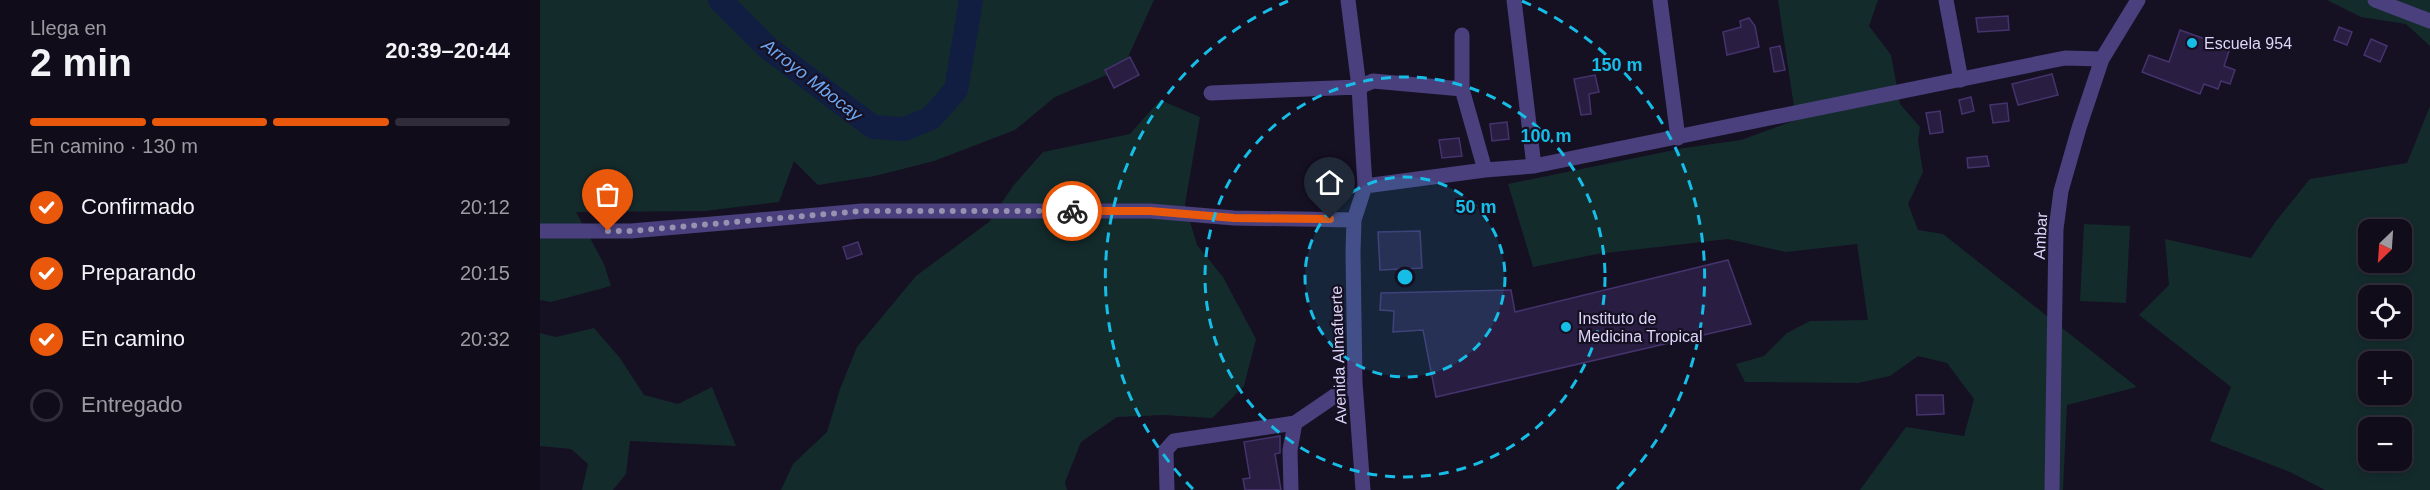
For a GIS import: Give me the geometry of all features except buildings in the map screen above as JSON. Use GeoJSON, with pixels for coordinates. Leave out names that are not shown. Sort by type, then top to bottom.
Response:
{"type":"FeatureCollection","features":[{"type":"Feature","properties":{"kind":"street"},"geometry":{"type":"LineString","coordinates":[[1348,0],[1359,87],[1365,186],[1534,166],[2065,58],[2102,60]]}},
{"type":"Feature","properties":{"kind":"street"},"geometry":{"type":"LineString","coordinates":[[1514,0],[1534,166]]}},
{"type":"Feature","properties":{"kind":"street"},"geometry":{"type":"LineString","coordinates":[[1660,0],[1678,138]]}},
{"type":"Feature","properties":{"kind":"street"},"geometry":{"type":"LineString","coordinates":[[1946,0],[1961,80]]}},
{"type":"Feature","properties":{"kind":"street","name":"Ambar"},"geometry":{"type":"LineString","coordinates":[[2052,490],[2056,229],[2061,191],[2102,60],[2139,0]]}},
{"type":"Feature","properties":{"kind":"street"},"geometry":{"type":"LineString","coordinates":[[2375,0],[2430,21]]}},
{"type":"Feature","properties":{"kind":"street"},"geometry":{"type":"LineString","coordinates":[[1462,35],[1462,89],[1485,170]]}},
{"type":"Feature","properties":{"kind":"street"},"geometry":{"type":"LineString","coordinates":[[1211,93],[1359,87],[1373,81],[1462,89]]}},
{"type":"Feature","properties":{"kind":"street","name":"Avenida Almafuerte"},"geometry":{"type":"LineString","coordinates":[[1363,490],[1355,382],[1354,219],[1365,186]]}},
{"type":"Feature","properties":{"kind":"street"},"geometry":{"type":"LineString","coordinates":[[540,231],[631,231],[862,211],[1150,211],[1234,218],[1354,219]]}},
{"type":"Feature","properties":{"kind":"street"},"geometry":{"type":"LineString","coordinates":[[1167,490],[1166,450],[1174,441],[1295,423],[1355,382]]}},
{"type":"Feature","properties":{"kind":"street"},"geometry":{"type":"LineString","coordinates":[[1291,490],[1290,450],[1295,423]]}},
{"type":"Feature","properties":{"kind":"green space"},"geometry":{"type":"Polygon","coordinates":[[[540,0],[1154,0],[1123,68],[1055,97],[1015,130],[934,161],[875,176],[818,185],[794,161],[779,202],[705,211],[576,212],[604,264],[611,286],[551,302],[540,300],[540,0]]]}},
{"type":"Feature","properties":{"kind":"green space"},"geometry":{"type":"Polygon","coordinates":[[[1778,0],[1878,0],[1869,26],[1891,55],[1900,104],[1920,127],[1918,141],[1923,172],[1908,204],[1918,230],[1943,234],[2137,387],[2067,405],[2063,490],[1860,490],[1906,427],[1964,436],[1974,399],[1947,363],[1918,356],[1890,376],[1858,383],[1745,382],[1736,364],[1764,356],[1787,333],[1810,321],[1868,320],[1857,244],[1786,252],[1728,239],[1597,254],[1533,267],[1508,184],[1684,148],[1741,140],[1796,120],[1778,0]]]}},
{"type":"Feature","properties":{"kind":"green space"},"geometry":{"type":"Polygon","coordinates":[[[2327,0],[2430,0],[2430,46],[2406,24],[2361,17],[2327,0]]]}},
{"type":"Feature","properties":{"kind":"green space"},"geometry":{"type":"Polygon","coordinates":[[[1160,100],[1200,117],[1185,204],[1197,245],[1223,277],[1256,339],[1244,386],[1212,418],[1165,415],[1117,417],[1081,442],[1065,482],[1067,490],[781,490],[793,464],[827,432],[840,389],[857,347],[916,276],[989,222],[1013,186],[1043,152],[1130,134],[1160,100]]]}},
{"type":"Feature","properties":{"kind":"green space"},"geometry":{"type":"Polygon","coordinates":[[[2430,106],[2430,490],[2325,490],[2290,472],[2210,441],[2231,387],[2139,315],[2169,285],[2165,239],[2251,258],[2276,221],[2310,179],[2407,163],[2430,106]]]}},
{"type":"Feature","properties":{"kind":"green space"},"geometry":{"type":"Polygon","coordinates":[[[2084,224],[2130,226],[2126,303],[2080,301],[2084,224]]]}},
{"type":"Feature","properties":{"kind":"green space"},"geometry":{"type":"Polygon","coordinates":[[[594,328],[620,358],[644,395],[678,404],[712,387],[736,446],[630,441],[626,474],[613,490],[582,490],[588,464],[571,449],[540,446],[540,333],[556,337],[594,328]]]}},
{"type":"Feature","properties":{"kind":"waterway","name":"Arroyo Mbocay"},"geometry":{"type":"LineString","coordinates":[[720,0],[767,47],[873,127],[905,129],[931,118],[956,90],[971,0]]}},
{"type":"Feature","properties":{"kind":"way so far"},"geometry":{"type":"LineString","coordinates":[[608,231],[631,231],[862,211],[1072,211]]}},
{"type":"Feature","properties":{"kind":"place","name":"Escuela 954"},"geometry":{"type":"Point","coordinates":[2192,43]}},
{"type":"Feature","properties":{"kind":"place","name":"Instituto de Medicina Tropical"},"geometry":{"type":"Point","coordinates":[1566,327]}},
{"type":"Feature","properties":{"kind":"route"},"geometry":{"type":"LineString","coordinates":[[1072,211],[1150,211],[1234,218],[1330,219]]}}]}
